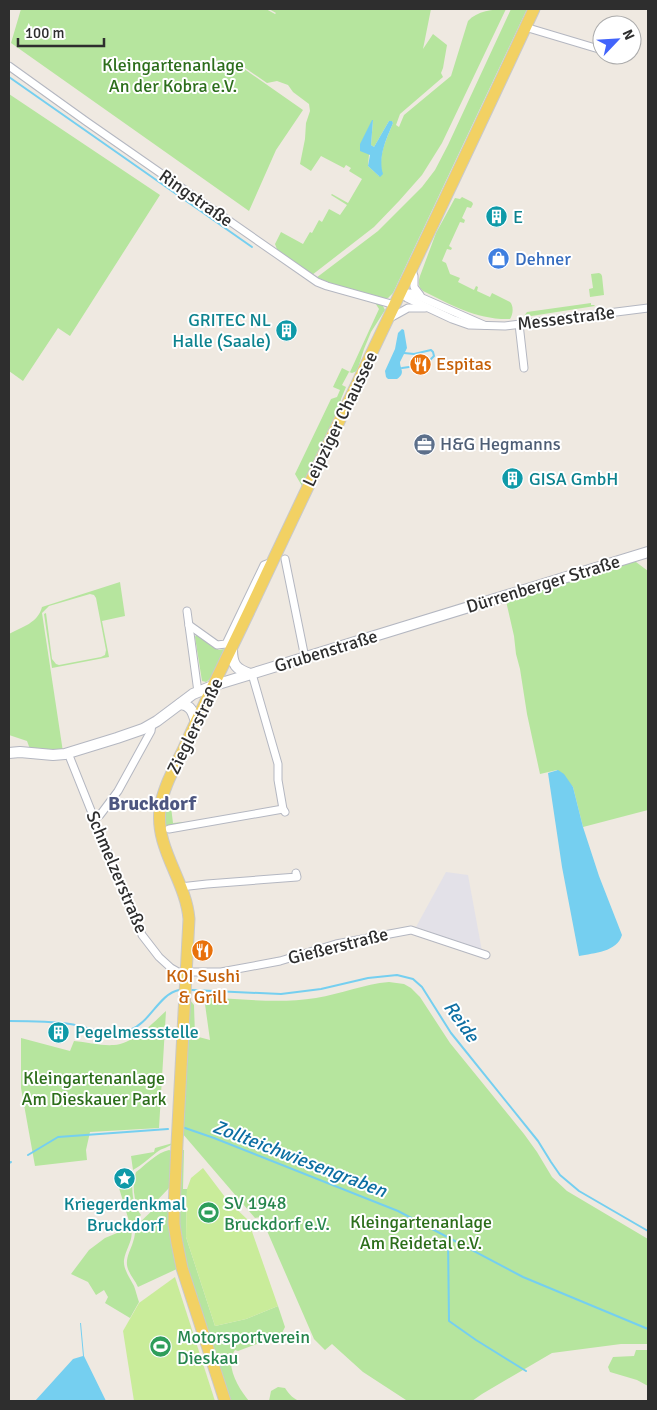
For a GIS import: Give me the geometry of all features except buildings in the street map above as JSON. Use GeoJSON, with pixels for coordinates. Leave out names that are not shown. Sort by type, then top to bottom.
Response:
{"type":"FeatureCollection","features":[{"type":"Feature","properties":{"kind":"main road","name":"Leipziger Chaussee"},"geometry":{"type":"LineString","coordinates":[[280,544],[412,270],[534,9]]}},
{"type":"Feature","properties":{"kind":"main road","name":"Zieglerstraße"},"geometry":{"type":"LineString","coordinates":[[225,1401],[179,1256],[174,1224],[189,919],[186,903],[164,844],[160,814],[165,789],[215,685],[229,646],[280,544]]}},
{"type":"Feature","properties":{"kind":"street"},"geometry":{"type":"LineString","coordinates":[[525,28],[592,47]]}},
{"type":"Feature","properties":{"kind":"street","name":"Ringstraße"},"geometry":{"type":"LineString","coordinates":[[9,66],[318,282],[395,305]]}},
{"type":"Feature","properties":{"kind":"street"},"geometry":{"type":"LineString","coordinates":[[412,270],[414,287],[426,300]]}},
{"type":"Feature","properties":{"kind":"street","name":"Messestraße"},"geometry":{"type":"LineString","coordinates":[[400,293],[410,293],[484,325]]}},
{"type":"Feature","properties":{"kind":"street","name":"Messestraße"},"geometry":{"type":"LineString","coordinates":[[400,293],[452,319],[477,326],[506,326],[648,308]]}},
{"type":"Feature","properties":{"kind":"street"},"geometry":{"type":"LineString","coordinates":[[388,319],[408,308],[427,308]]}},
{"type":"Feature","properties":{"kind":"street"},"geometry":{"type":"LineString","coordinates":[[519,324],[524,368]]}},
{"type":"Feature","properties":{"kind":"street","name":"Dürrenberger Straße"},"geometry":{"type":"LineString","coordinates":[[437,617],[648,552]]}},
{"type":"Feature","properties":{"kind":"street"},"geometry":{"type":"LineString","coordinates":[[284,559],[305,658]]}},
{"type":"Feature","properties":{"kind":"street"},"geometry":{"type":"LineString","coordinates":[[187,611],[198,692]]}},
{"type":"Feature","properties":{"kind":"street","name":"Grubenstraße"},"geometry":{"type":"LineString","coordinates":[[9,752],[53,755],[68,753],[143,729],[198,692],[215,685],[437,617]]}},
{"type":"Feature","properties":{"kind":"street"},"geometry":{"type":"LineString","coordinates":[[169,829],[284,811],[278,780],[278,764],[251,674],[239,669],[234,664],[229,646],[217,644],[189,625]]}},
{"type":"Feature","properties":{"kind":"street"},"geometry":{"type":"LineString","coordinates":[[180,704],[188,706],[192,710],[196,722]]}},
{"type":"Feature","properties":{"kind":"street"},"geometry":{"type":"LineString","coordinates":[[94,819],[100,815],[118,791],[150,733],[152,724]]}},
{"type":"Feature","properties":{"kind":"street","name":"Schmelzerstraße"},"geometry":{"type":"LineString","coordinates":[[68,753],[142,935],[172,968],[178,972],[187,971]]}},
{"type":"Feature","properties":{"kind":"street"},"geometry":{"type":"LineString","coordinates":[[180,888],[297,877],[296,873]]}},
{"type":"Feature","properties":{"kind":"street","name":"Gießerstraße"},"geometry":{"type":"LineString","coordinates":[[187,971],[221,972],[280,961],[336,944],[411,930],[486,955]]}},
{"type":"Feature","properties":{"kind":"shaded area"},"geometry":{"type":"Polygon","coordinates":[[[446,872],[468,875],[482,951],[416,927],[446,872]]]}},
{"type":"Feature","properties":{"kind":"green space","name":"Kleingartenanlage An der Kobra e.V."},"geometry":{"type":"Polygon","coordinates":[[[21,9],[266,9],[275,14],[269,9],[431,9],[423,49],[433,34],[447,45],[441,73],[443,77],[400,114],[396,125],[399,127],[404,115],[451,76],[468,21],[481,13],[506,9],[442,143],[422,175],[374,227],[312,275],[278,252],[275,244],[281,232],[303,244],[319,220],[322,222],[329,209],[340,215],[347,205],[331,195],[348,203],[362,179],[349,171],[351,168],[346,165],[344,168],[321,156],[311,171],[300,164],[306,123],[310,111],[309,104],[293,92],[288,85],[277,81],[267,83],[241,65],[244,60],[240,66],[303,110],[276,150],[249,211],[11,43],[21,9]],[[373,120],[368,166],[379,176],[382,174],[383,148],[393,123],[389,121],[374,147],[371,145],[373,120]]]}},
{"type":"Feature","properties":{"kind":"green space"},"geometry":{"type":"Polygon","coordinates":[[[511,9],[527,9],[393,293],[388,298],[381,298],[335,286],[316,278],[378,231],[422,187],[435,170],[511,9]]]}},
{"type":"Feature","properties":{"kind":"green space"},"geometry":{"type":"Polygon","coordinates":[[[9,94],[160,195],[70,336],[58,328],[23,381],[9,371],[9,94]]]}},
{"type":"Feature","properties":{"kind":"green space"},"geometry":{"type":"Polygon","coordinates":[[[462,197],[473,204],[471,208],[467,207],[462,218],[465,220],[464,223],[460,222],[449,246],[452,248],[451,250],[447,249],[442,261],[446,263],[450,274],[460,278],[458,282],[474,290],[476,286],[478,287],[477,291],[490,297],[492,293],[510,302],[513,310],[510,319],[486,317],[465,311],[423,291],[419,286],[420,276],[436,233],[455,198],[460,199],[462,197]]]}},
{"type":"Feature","properties":{"kind":"green space"},"geometry":{"type":"Polygon","coordinates":[[[599,273],[602,276],[604,295],[590,297],[589,289],[593,288],[591,274],[599,273]]]}},
{"type":"Feature","properties":{"kind":"green space"},"geometry":{"type":"Polygon","coordinates":[[[374,301],[382,304],[385,310],[371,332],[357,371],[352,373],[349,372],[342,385],[346,387],[340,406],[302,486],[295,474],[331,399],[337,397],[340,390],[333,387],[342,368],[350,372],[379,309],[374,301]]]}},
{"type":"Feature","properties":{"kind":"green space"},"geometry":{"type":"Polygon","coordinates":[[[591,303],[591,305],[595,306],[524,316],[527,312],[591,303]]]}},
{"type":"Feature","properties":{"kind":"green space"},"geometry":{"type":"Polygon","coordinates":[[[631,560],[648,571],[648,810],[583,827],[573,787],[557,770],[540,774],[506,601],[631,560]]]}},
{"type":"Feature","properties":{"kind":"green space"},"geometry":{"type":"Polygon","coordinates":[[[120,582],[125,616],[102,621],[109,657],[52,668],[44,614],[46,613],[52,659],[56,664],[59,665],[105,655],[106,650],[94,595],[90,594],[49,606],[42,613],[63,752],[30,749],[27,741],[9,735],[9,634],[33,621],[42,607],[120,582]]]}},
{"type":"Feature","properties":{"kind":"green space"},"geometry":{"type":"Polygon","coordinates":[[[196,635],[219,650],[224,649],[211,678],[206,682],[202,681],[196,635]]]}},
{"type":"Feature","properties":{"kind":"green space"},"geometry":{"type":"Polygon","coordinates":[[[168,806],[171,807],[173,823],[184,822],[184,824],[166,826],[168,806]]]}},
{"type":"Feature","properties":{"kind":"green space","name":"Kleingartenanlage Am Reidetal e.V."},"geometry":{"type":"Polygon","coordinates":[[[389,982],[404,984],[420,997],[450,1043],[524,1134],[552,1177],[567,1191],[648,1239],[648,1344],[621,1344],[552,1353],[472,1401],[401,1401],[406,1400],[363,1372],[332,1344],[325,1350],[314,1339],[261,1217],[255,1218],[182,1133],[190,1000],[194,1005],[195,1036],[210,1040],[204,997],[260,1001],[302,1000],[389,982]]]}},
{"type":"Feature","properties":{"kind":"green space","name":"Kleingartenanlage Am Dieskauer Park"},"geometry":{"type":"Polygon","coordinates":[[[166,1011],[159,1128],[90,1132],[86,1150],[87,1160],[35,1166],[21,1088],[21,1038],[70,1051],[74,1041],[104,1045],[121,1044],[149,1027],[166,1011]]]}},
{"type":"Feature","properties":{"kind":"green space"},"geometry":{"type":"Polygon","coordinates":[[[173,1143],[133,1170],[131,1156],[154,1152],[155,1148],[173,1143]]]}},
{"type":"Feature","properties":{"kind":"green space"},"geometry":{"type":"Polygon","coordinates":[[[169,1150],[172,1151],[169,1188],[148,1210],[141,1211],[136,1203],[134,1192],[136,1172],[156,1156],[169,1150]]]}},
{"type":"Feature","properties":{"kind":"green space"},"geometry":{"type":"Polygon","coordinates":[[[182,1150],[184,1150],[183,1189],[187,1189],[186,1237],[215,1326],[246,1319],[278,1306],[285,1327],[281,1335],[238,1351],[235,1350],[232,1356],[231,1363],[234,1377],[249,1401],[228,1401],[188,1274],[178,1221],[182,1150]]]}},
{"type":"Feature","properties":{"kind":"green space"},"geometry":{"type":"Polygon","coordinates":[[[203,1168],[228,1201],[248,1220],[278,1306],[246,1319],[215,1326],[186,1237],[187,1189],[191,1178],[203,1168]]]}},
{"type":"Feature","properties":{"kind":"green space"},"geometry":{"type":"Polygon","coordinates":[[[126,1175],[131,1177],[134,1200],[141,1215],[133,1223],[129,1221],[116,1178],[126,1175]]]}},
{"type":"Feature","properties":{"kind":"green space"},"geometry":{"type":"Polygon","coordinates":[[[167,1199],[169,1200],[179,1268],[138,1287],[127,1265],[136,1226],[167,1199]]]}},
{"type":"Feature","properties":{"kind":"green space"},"geometry":{"type":"Polygon","coordinates":[[[131,1228],[132,1232],[124,1263],[139,1302],[130,1318],[105,1303],[108,1297],[104,1290],[96,1295],[88,1282],[71,1274],[89,1250],[105,1238],[131,1228]]]}},
{"type":"Feature","properties":{"kind":"green space","name":"Motorsportverein Dieskau"},"geometry":{"type":"Polygon","coordinates":[[[175,1277],[215,1401],[134,1401],[123,1331],[139,1303],[175,1277]]]}},
{"type":"Feature","properties":{"kind":"green space"},"geometry":{"type":"Polygon","coordinates":[[[636,1350],[648,1350],[648,1386],[637,1380],[610,1372],[608,1367],[613,1357],[634,1356],[636,1350]]]}},
{"type":"Feature","properties":{"kind":"green space"},"geometry":{"type":"Polygon","coordinates":[[[278,1387],[285,1388],[292,1396],[301,1401],[269,1401],[271,1391],[278,1387]]]}},
{"type":"Feature","properties":{"kind":"water"},"geometry":{"type":"Polygon","coordinates":[[[372,120],[371,145],[374,147],[389,121],[393,123],[384,148],[381,161],[383,174],[380,177],[368,166],[370,155],[360,151],[360,144],[372,120]]]}},
{"type":"Feature","properties":{"kind":"water"},"geometry":{"type":"Polygon","coordinates":[[[402,329],[404,330],[407,348],[400,362],[402,373],[397,379],[388,379],[385,371],[395,349],[398,333],[402,329]]]}},
{"type":"Feature","properties":{"kind":"water"},"geometry":{"type":"Polygon","coordinates":[[[558,770],[564,774],[573,787],[583,827],[599,876],[622,935],[615,945],[598,953],[579,956],[562,867],[548,773],[558,770]]]}},
{"type":"Feature","properties":{"kind":"water"},"geometry":{"type":"Polygon","coordinates":[[[80,1323],[84,1356],[106,1401],[35,1401],[73,1359],[83,1356],[80,1323]]]}},
{"type":"Feature","properties":{"kind":"waterway"},"geometry":{"type":"LineString","coordinates":[[9,77],[252,247]]}},
{"type":"Feature","properties":{"kind":"waterway"},"geometry":{"type":"LineString","coordinates":[[402,368],[430,364],[430,360],[434,356],[431,350],[414,354],[404,353]]}},
{"type":"Feature","properties":{"kind":"waterway","name":"Reide"},"geometry":{"type":"LineString","coordinates":[[192,990],[281,994],[321,989],[368,978],[397,975],[413,979],[422,987],[451,1033],[538,1141],[560,1175],[579,1191],[648,1231]]}},
{"type":"Feature","properties":{"kind":"waterway","name":"Reide"},"geometry":{"type":"LineString","coordinates":[[9,1021],[62,1023],[100,1031],[123,1032],[137,1026],[166,997],[179,990]]}},
{"type":"Feature","properties":{"kind":"waterway","name":"Zollteichwiesengraben"},"geometry":{"type":"LineString","coordinates":[[185,1128],[398,1211],[523,1277],[648,1329]]}},
{"type":"Feature","properties":{"kind":"waterway","name":"Zollteichwiesengraben"},"geometry":{"type":"LineString","coordinates":[[28,1155],[58,1137],[168,1129]]}},
{"type":"Feature","properties":{"kind":"waterway"},"geometry":{"type":"LineString","coordinates":[[448,1238],[449,1321],[526,1371]]}},
{"type":"Feature","properties":{"kind":"place","name":"E"},"geometry":{"type":"Point","coordinates":[497,217]}},
{"type":"Feature","properties":{"kind":"place","name":"Dehner"},"geometry":{"type":"Point","coordinates":[499,259]}},
{"type":"Feature","properties":{"kind":"place","name":"GRITEC NL Halle (Saale)"},"geometry":{"type":"Point","coordinates":[287,330]}},
{"type":"Feature","properties":{"kind":"place","name":"Espitas"},"geometry":{"type":"Point","coordinates":[420,364]}},
{"type":"Feature","properties":{"kind":"place","name":"H&G Hegmanns"},"geometry":{"type":"Point","coordinates":[424,444]}},
{"type":"Feature","properties":{"kind":"place","name":"GISA GmbH"},"geometry":{"type":"Point","coordinates":[513,479]}},
{"type":"Feature","properties":{"kind":"place","name":"KOI Sushi & Grill"},"geometry":{"type":"Point","coordinates":[203,951]}},
{"type":"Feature","properties":{"kind":"place","name":"Pegelmessstelle"},"geometry":{"type":"Point","coordinates":[59,1032]}},
{"type":"Feature","properties":{"kind":"place","name":"Kriegerdenkmal Bruckdorf"},"geometry":{"type":"Point","coordinates":[125,1179]}},
{"type":"Feature","properties":{"kind":"place","name":"SV 1948 Bruckdorf e.V."},"geometry":{"type":"Point","coordinates":[208,1213]}},
{"type":"Feature","properties":{"kind":"place","name":"Motorsportverein Dieskau"},"geometry":{"type":"Point","coordinates":[161,1347]}},
{"type":"Feature","properties":{"kind":"district","name":"Bruckdorf"},"geometry":{"type":"Point","coordinates":[152,803]}}]}
